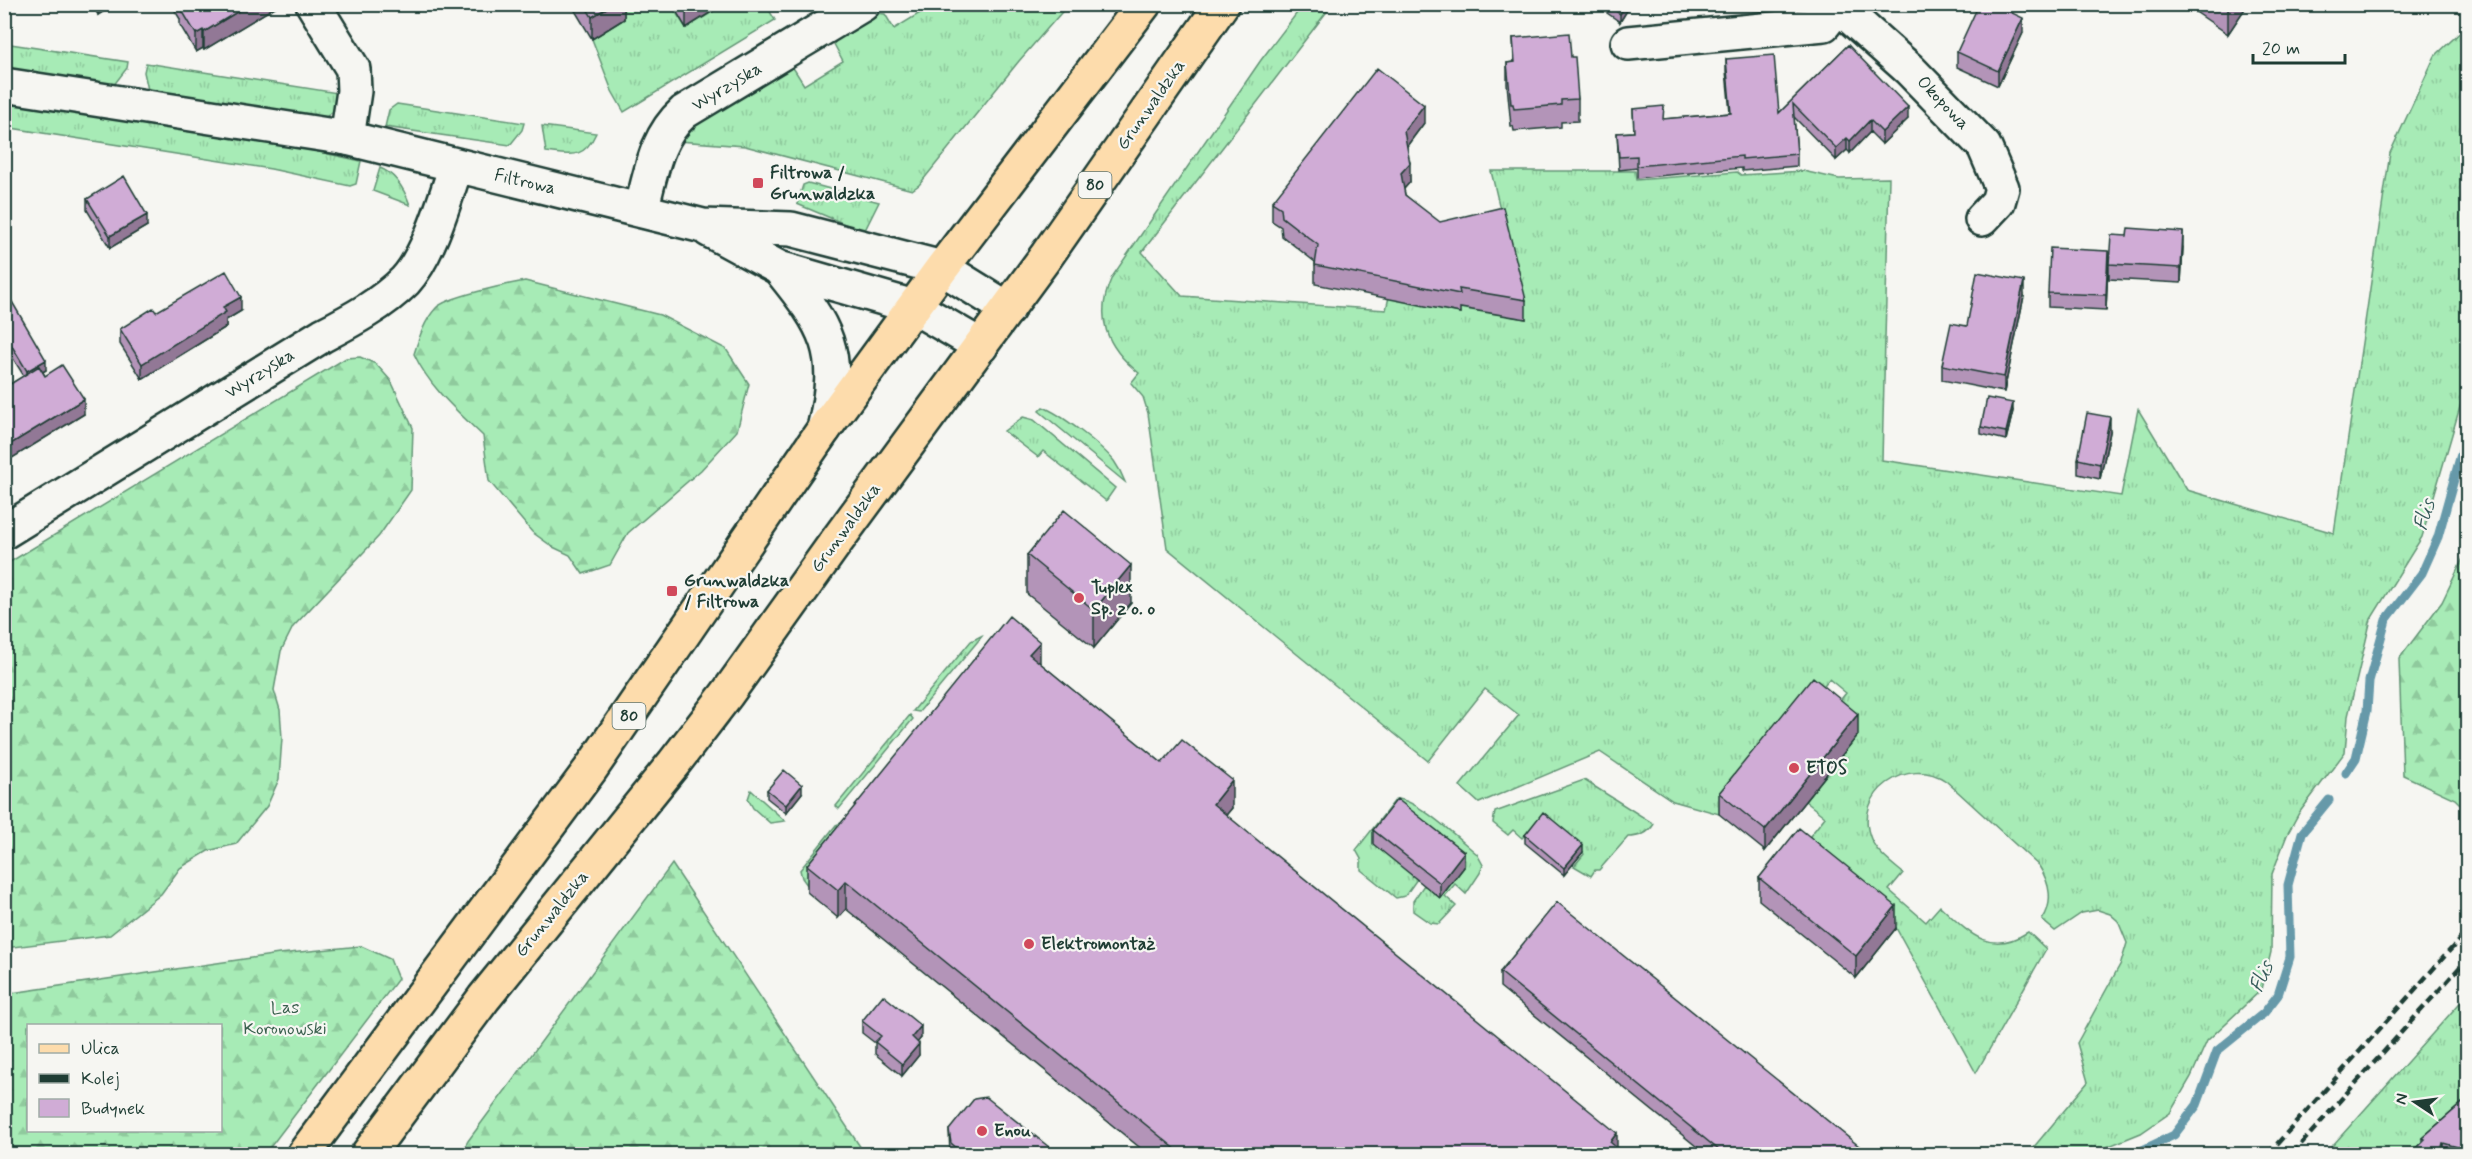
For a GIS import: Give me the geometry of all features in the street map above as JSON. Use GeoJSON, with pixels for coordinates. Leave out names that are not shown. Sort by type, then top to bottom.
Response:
{"type":"FeatureCollection","features":[{"type":"Feature","properties":{"kind":"main road","name":"80"},"geometry":{"type":"LineString","coordinates":[[304,1155],[597,761],[824,429],[942,268],[1144,4]]}},
{"type":"Feature","properties":{"kind":"main road","name":"Grunwaldzka"},"geometry":{"type":"LineString","coordinates":[[368,1155],[484,998],[720,703],[832,546],[1008,309],[1222,4]]}},
{"type":"Feature","properties":{"kind":"street"},"geometry":{"type":"LineString","coordinates":[[313,4],[353,69],[354,91],[347,138]]}},
{"type":"Feature","properties":{"kind":"street","name":"Wyrzyska"},"geometry":{"type":"LineString","coordinates":[[640,210],[660,143],[675,119],[863,4]]}},
{"type":"Feature","properties":{"kind":"street","name":"Okopowa"},"geometry":{"type":"LineString","coordinates":[[1628,44],[1824,24],[1837,5],[1909,69],[1984,146],[2002,188],[1998,202],[1982,219]]}},
{"type":"Feature","properties":{"kind":"street","name":"Filtrowa"},"geometry":{"type":"LineString","coordinates":[[4,85],[347,138],[703,226],[790,229],[942,268],[1008,309]]}},
{"type":"Feature","properties":{"kind":"street","name":"Wyrzyska"},"geometry":{"type":"LineString","coordinates":[[4,532],[323,335],[358,318],[388,295],[405,280],[419,258],[443,207],[456,166]]}},
{"type":"Feature","properties":{"kind":"street","name":"Filtrowa"},"geometry":{"type":"LineString","coordinates":[[703,226],[779,268],[914,307],[981,346]]}},
{"type":"Feature","properties":{"kind":"street"},"geometry":{"type":"LineString","coordinates":[[779,268],[810,306],[831,350],[833,384],[824,429]]}},
{"type":"Feature","properties":{"kind":"green space"},"geometry":{"type":"Polygon","coordinates":[[[616,5],[671,5],[686,28],[724,5],[766,5],[775,20],[624,112],[612,91],[592,39],[624,19],[616,5]]]}},
{"type":"Feature","properties":{"kind":"green space"},"geometry":{"type":"Polygon","coordinates":[[[933,5],[1068,5],[1019,61],[919,185],[912,190],[745,146],[679,141],[693,125],[790,67],[794,69],[804,85],[843,61],[834,44],[837,38],[877,13],[885,14],[894,29],[933,5]]]}},
{"type":"Feature","properties":{"kind":"green space"},"geometry":{"type":"Polygon","coordinates":[[[1303,5],[1332,5],[1142,252],[1182,296],[1386,310],[1389,297],[1460,313],[1459,307],[1526,319],[1491,171],[1635,171],[1636,180],[1737,172],[1741,175],[1803,171],[1839,179],[1889,178],[1882,460],[2121,496],[2138,409],[2187,490],[2334,533],[2390,153],[2435,56],[2467,26],[2467,383],[2422,537],[2371,619],[2348,716],[2345,752],[2299,813],[2287,835],[2272,874],[2271,952],[2262,989],[2207,1041],[2191,1077],[2170,1113],[2141,1133],[2104,1148],[2100,1154],[2028,1154],[2088,1082],[2077,1043],[2121,963],[2127,943],[2118,921],[2110,914],[2098,910],[2082,913],[2055,931],[2042,920],[2048,907],[2049,893],[2046,879],[2039,866],[1946,781],[1931,774],[1916,773],[1901,776],[1887,783],[1876,794],[1869,807],[1867,822],[1871,839],[1889,862],[1903,873],[1889,890],[1926,922],[1940,906],[1960,925],[1980,938],[1990,942],[2002,942],[2028,932],[2046,949],[1976,1073],[1896,928],[1799,850],[1825,817],[1805,801],[1857,735],[1830,713],[1846,693],[1829,679],[1719,814],[1673,801],[1600,752],[1479,803],[1460,786],[1519,715],[1485,689],[1428,761],[1167,548],[1148,413],[1143,397],[1131,383],[1139,373],[1118,353],[1106,330],[1104,305],[1107,292],[1112,277],[1261,60],[1303,5]]]}},
{"type":"Feature","properties":{"kind":"green space"},"geometry":{"type":"Polygon","coordinates":[[[4,43],[128,62],[127,68],[113,86],[5,69],[4,43]]]}},
{"type":"Feature","properties":{"kind":"green space"},"geometry":{"type":"Polygon","coordinates":[[[146,63],[344,94],[336,109],[326,117],[148,90],[144,72],[146,63]]]}},
{"type":"Feature","properties":{"kind":"green space"},"geometry":{"type":"Polygon","coordinates":[[[4,101],[282,144],[361,161],[356,184],[350,186],[271,169],[5,127],[4,101]]]}},
{"type":"Feature","properties":{"kind":"green space"},"geometry":{"type":"Polygon","coordinates":[[[397,104],[524,123],[522,130],[510,145],[385,127],[389,110],[397,104]]]}},
{"type":"Feature","properties":{"kind":"green space"},"geometry":{"type":"Polygon","coordinates":[[[542,126],[596,133],[586,148],[576,154],[546,152],[542,126]]]}},
{"type":"Feature","properties":{"kind":"green space"},"geometry":{"type":"Polygon","coordinates":[[[380,168],[391,174],[403,189],[410,205],[373,191],[380,168]]]}},
{"type":"Feature","properties":{"kind":"green space"},"geometry":{"type":"Polygon","coordinates":[[[808,183],[879,202],[864,232],[797,204],[803,185],[808,183]]]}},
{"type":"Feature","properties":{"kind":"green space"},"geometry":{"type":"Polygon","coordinates":[[[525,281],[660,315],[726,349],[749,384],[737,431],[701,470],[628,533],[610,565],[583,574],[570,555],[553,547],[532,532],[489,481],[483,436],[436,388],[414,354],[428,318],[442,304],[478,292],[525,281]]]}},
{"type":"Feature","properties":{"kind":"green space"},"geometry":{"type":"Polygon","coordinates":[[[360,357],[376,364],[391,381],[413,428],[411,490],[379,536],[293,627],[281,651],[274,690],[280,710],[282,738],[279,779],[267,806],[236,844],[208,851],[180,868],[161,894],[110,935],[5,948],[5,565],[346,358],[360,357]]]}},
{"type":"Feature","properties":{"kind":"green space"},"geometry":{"type":"Polygon","coordinates":[[[1043,407],[1070,423],[1100,447],[1114,461],[1125,482],[1039,411],[1043,407]]]}},
{"type":"Feature","properties":{"kind":"green space"},"geometry":{"type":"Polygon","coordinates":[[[1023,417],[1034,420],[1115,488],[1106,501],[1043,451],[1038,457],[1004,431],[1023,417]]]}},
{"type":"Feature","properties":{"kind":"green space"},"geometry":{"type":"Polygon","coordinates":[[[2467,550],[2467,811],[2455,799],[2403,775],[2399,659],[2442,602],[2467,550]]]}},
{"type":"Feature","properties":{"kind":"green space"},"geometry":{"type":"Polygon","coordinates":[[[983,635],[919,712],[913,711],[971,641],[983,635]]]}},
{"type":"Feature","properties":{"kind":"green space"},"geometry":{"type":"Polygon","coordinates":[[[910,715],[913,719],[839,809],[836,806],[910,715]]]}},
{"type":"Feature","properties":{"kind":"green space"},"geometry":{"type":"Polygon","coordinates":[[[1584,780],[1654,824],[1643,834],[1628,837],[1591,876],[1574,866],[1584,854],[1544,822],[1530,838],[1526,834],[1522,838],[1513,830],[1508,835],[1493,823],[1495,812],[1584,780]]]}},
{"type":"Feature","properties":{"kind":"green space"},"geometry":{"type":"Polygon","coordinates":[[[751,790],[785,821],[770,823],[753,808],[748,799],[751,790]]]}},
{"type":"Feature","properties":{"kind":"green space"},"geometry":{"type":"Polygon","coordinates":[[[1396,799],[1415,805],[1438,821],[1477,854],[1483,865],[1466,894],[1455,884],[1445,896],[1456,906],[1439,924],[1430,923],[1413,911],[1413,901],[1424,885],[1440,898],[1417,879],[1405,896],[1396,898],[1361,870],[1361,859],[1356,850],[1396,799]]]}},
{"type":"Feature","properties":{"kind":"green space"},"geometry":{"type":"Polygon","coordinates":[[[844,822],[810,889],[802,878],[800,870],[836,825],[844,822]]]}},
{"type":"Feature","properties":{"kind":"green space"},"geometry":{"type":"Polygon","coordinates":[[[672,864],[865,1154],[461,1154],[468,1141],[672,864]]]}},
{"type":"Feature","properties":{"kind":"green space","name":"Las Koronowski"},"geometry":{"type":"Polygon","coordinates":[[[361,946],[390,959],[398,979],[265,1154],[5,1154],[5,994],[279,954],[361,946]]]}},
{"type":"Feature","properties":{"kind":"green space"},"geometry":{"type":"Polygon","coordinates":[[[2467,995],[2467,1112],[2419,1154],[2325,1154],[2467,995]]]}},
{"type":"Feature","properties":{"kind":"building"},"geometry":{"type":"Polygon","coordinates":[[[181,4],[250,4],[204,32],[203,30],[196,34],[180,7],[181,4]]]}},
{"type":"Feature","properties":{"kind":"building"},"geometry":{"type":"Polygon","coordinates":[[[584,4],[613,4],[592,17],[584,4]]]}},
{"type":"Feature","properties":{"kind":"building"},"geometry":{"type":"Polygon","coordinates":[[[1605,4],[1626,4],[1620,14],[1605,4]]]}},
{"type":"Feature","properties":{"kind":"building"},"geometry":{"type":"Polygon","coordinates":[[[1979,4],[1993,4],[2023,18],[1998,71],[1957,52],[1979,4]]]}},
{"type":"Feature","properties":{"kind":"building"},"geometry":{"type":"Polygon","coordinates":[[[1569,33],[1571,57],[1575,57],[1578,99],[1561,100],[1561,105],[1514,109],[1511,104],[1507,63],[1515,62],[1513,38],[1569,33]]]}},
{"type":"Feature","properties":{"kind":"building"},"geometry":{"type":"Polygon","coordinates":[[[1848,45],[1908,107],[1882,132],[1870,120],[1850,141],[1847,138],[1836,148],[1793,104],[1797,154],[1742,159],[1742,156],[1637,166],[1637,156],[1619,157],[1617,133],[1634,132],[1633,109],[1664,106],[1663,119],[1731,113],[1726,59],[1774,55],[1779,113],[1848,45]]]}},
{"type":"Feature","properties":{"kind":"building"},"geometry":{"type":"Polygon","coordinates":[[[1377,68],[1424,105],[1404,131],[1410,163],[1401,173],[1405,195],[1440,222],[1503,207],[1526,300],[1459,289],[1460,294],[1315,265],[1318,245],[1282,217],[1281,208],[1272,202],[1377,68]]]}},
{"type":"Feature","properties":{"kind":"building"},"geometry":{"type":"Polygon","coordinates":[[[124,176],[147,215],[110,236],[87,199],[124,176]]]}},
{"type":"Feature","properties":{"kind":"building"},"geometry":{"type":"Polygon","coordinates":[[[2128,228],[2183,232],[2181,268],[2109,264],[2111,235],[2127,236],[2128,228]]]}},
{"type":"Feature","properties":{"kind":"building"},"geometry":{"type":"Polygon","coordinates":[[[2050,248],[2108,251],[2106,295],[2048,293],[2050,248]]]}},
{"type":"Feature","properties":{"kind":"building"},"geometry":{"type":"Polygon","coordinates":[[[226,271],[241,297],[223,307],[226,312],[142,364],[120,329],[153,308],[156,312],[226,271]]]}},
{"type":"Feature","properties":{"kind":"building"},"geometry":{"type":"Polygon","coordinates":[[[1977,272],[2024,281],[2004,377],[1942,365],[1951,323],[1967,326],[1977,272]]]}},
{"type":"Feature","properties":{"kind":"building"},"geometry":{"type":"Polygon","coordinates":[[[4,288],[46,360],[27,371],[4,333],[4,288]]]}},
{"type":"Feature","properties":{"kind":"building"},"geometry":{"type":"Polygon","coordinates":[[[62,365],[84,399],[4,448],[4,388],[39,366],[45,376],[62,365]]]}},
{"type":"Feature","properties":{"kind":"building"},"geometry":{"type":"Polygon","coordinates":[[[1987,398],[2013,403],[2006,432],[1981,427],[1987,398]]]}},
{"type":"Feature","properties":{"kind":"building"},"geometry":{"type":"Polygon","coordinates":[[[2087,413],[2110,417],[2100,464],[2078,459],[2087,413]]]}},
{"type":"Feature","properties":{"kind":"building"},"geometry":{"type":"Polygon","coordinates":[[[1064,510],[1131,565],[1094,610],[1027,555],[1064,510]]]}},
{"type":"Feature","properties":{"kind":"building"},"geometry":{"type":"Polygon","coordinates":[[[1009,616],[1040,642],[1029,654],[1162,763],[1182,740],[1232,780],[1213,804],[1617,1133],[1610,1142],[1625,1155],[1249,1155],[1244,1151],[1241,1155],[1183,1155],[846,881],[838,890],[807,865],[1009,616]]]}},
{"type":"Feature","properties":{"kind":"building","name":"ETOS"},"geometry":{"type":"Polygon","coordinates":[[[1813,677],[1858,714],[1765,830],[1719,793],[1813,677]]]}},
{"type":"Feature","properties":{"kind":"building"},"geometry":{"type":"Polygon","coordinates":[[[784,770],[802,785],[786,805],[767,790],[784,770]]]}},
{"type":"Feature","properties":{"kind":"building"},"geometry":{"type":"Polygon","coordinates":[[[1397,799],[1464,852],[1440,883],[1373,830],[1397,799]]]}},
{"type":"Feature","properties":{"kind":"building"},"geometry":{"type":"Polygon","coordinates":[[[1543,812],[1583,845],[1564,868],[1525,835],[1543,812]]]}},
{"type":"Feature","properties":{"kind":"building"},"geometry":{"type":"Polygon","coordinates":[[[1799,828],[1896,906],[1856,956],[1759,878],[1799,828]]]}},
{"type":"Feature","properties":{"kind":"building"},"geometry":{"type":"Polygon","coordinates":[[[1557,902],[1870,1155],[1725,1155],[1500,972],[1557,902]]]}},
{"type":"Feature","properties":{"kind":"building"},"geometry":{"type":"Polygon","coordinates":[[[883,995],[921,1026],[912,1037],[919,1044],[902,1064],[875,1042],[881,1036],[862,1021],[883,995]]]}},
{"type":"Feature","properties":{"kind":"building"},"geometry":{"type":"Polygon","coordinates":[[[986,1097],[1049,1147],[1049,1155],[965,1155],[951,1143],[949,1130],[974,1099],[986,1097]]]}},
{"type":"Feature","properties":{"kind":"building"},"geometry":{"type":"Polygon","coordinates":[[[2468,1098],[2468,1150],[2443,1143],[2440,1155],[2409,1155],[2425,1139],[2422,1138],[2468,1098]]]}},
{"type":"Feature","properties":{"kind":"waterway","name":"Flis"},"geometry":{"type":"LineString","coordinates":[[2346,773],[2356,758],[2367,711],[2369,681],[2386,620],[2422,573],[2438,537],[2468,429]]}},
{"type":"Feature","properties":{"kind":"waterway","name":"Flis"},"geometry":{"type":"LineString","coordinates":[[2134,1154],[2174,1135],[2197,1105],[2217,1051],[2264,1013],[2278,995],[2290,957],[2288,885],[2302,833],[2329,800]]}},
{"type":"Feature","properties":{"kind":"railway"},"geometry":{"type":"LineString","coordinates":[[2268,1154],[2468,930]]}},
{"type":"Feature","properties":{"kind":"railway"},"geometry":{"type":"LineString","coordinates":[[2292,1154],[2468,958]]}},
{"type":"Feature","properties":{"kind":"place","name":"Filtrowa / Grunwaldzka"},"geometry":{"type":"Point","coordinates":[758,183]}},
{"type":"Feature","properties":{"kind":"place","name":"Grunwaldzka / Filtrowa"},"geometry":{"type":"Point","coordinates":[672,591]}},
{"type":"Feature","properties":{"kind":"place","name":"Tuplex Sp. z o. o"},"geometry":{"type":"Point","coordinates":[1079,598]}},
{"type":"Feature","properties":{"kind":"place","name":"ETOS"},"geometry":{"type":"Point","coordinates":[1794,768]}},
{"type":"Feature","properties":{"kind":"place","name":"Elektromontaż"},"geometry":{"type":"Point","coordinates":[1029,944]}},
{"type":"Feature","properties":{"kind":"place","name":"Enou"},"geometry":{"type":"Point","coordinates":[982,1131]}}]}
